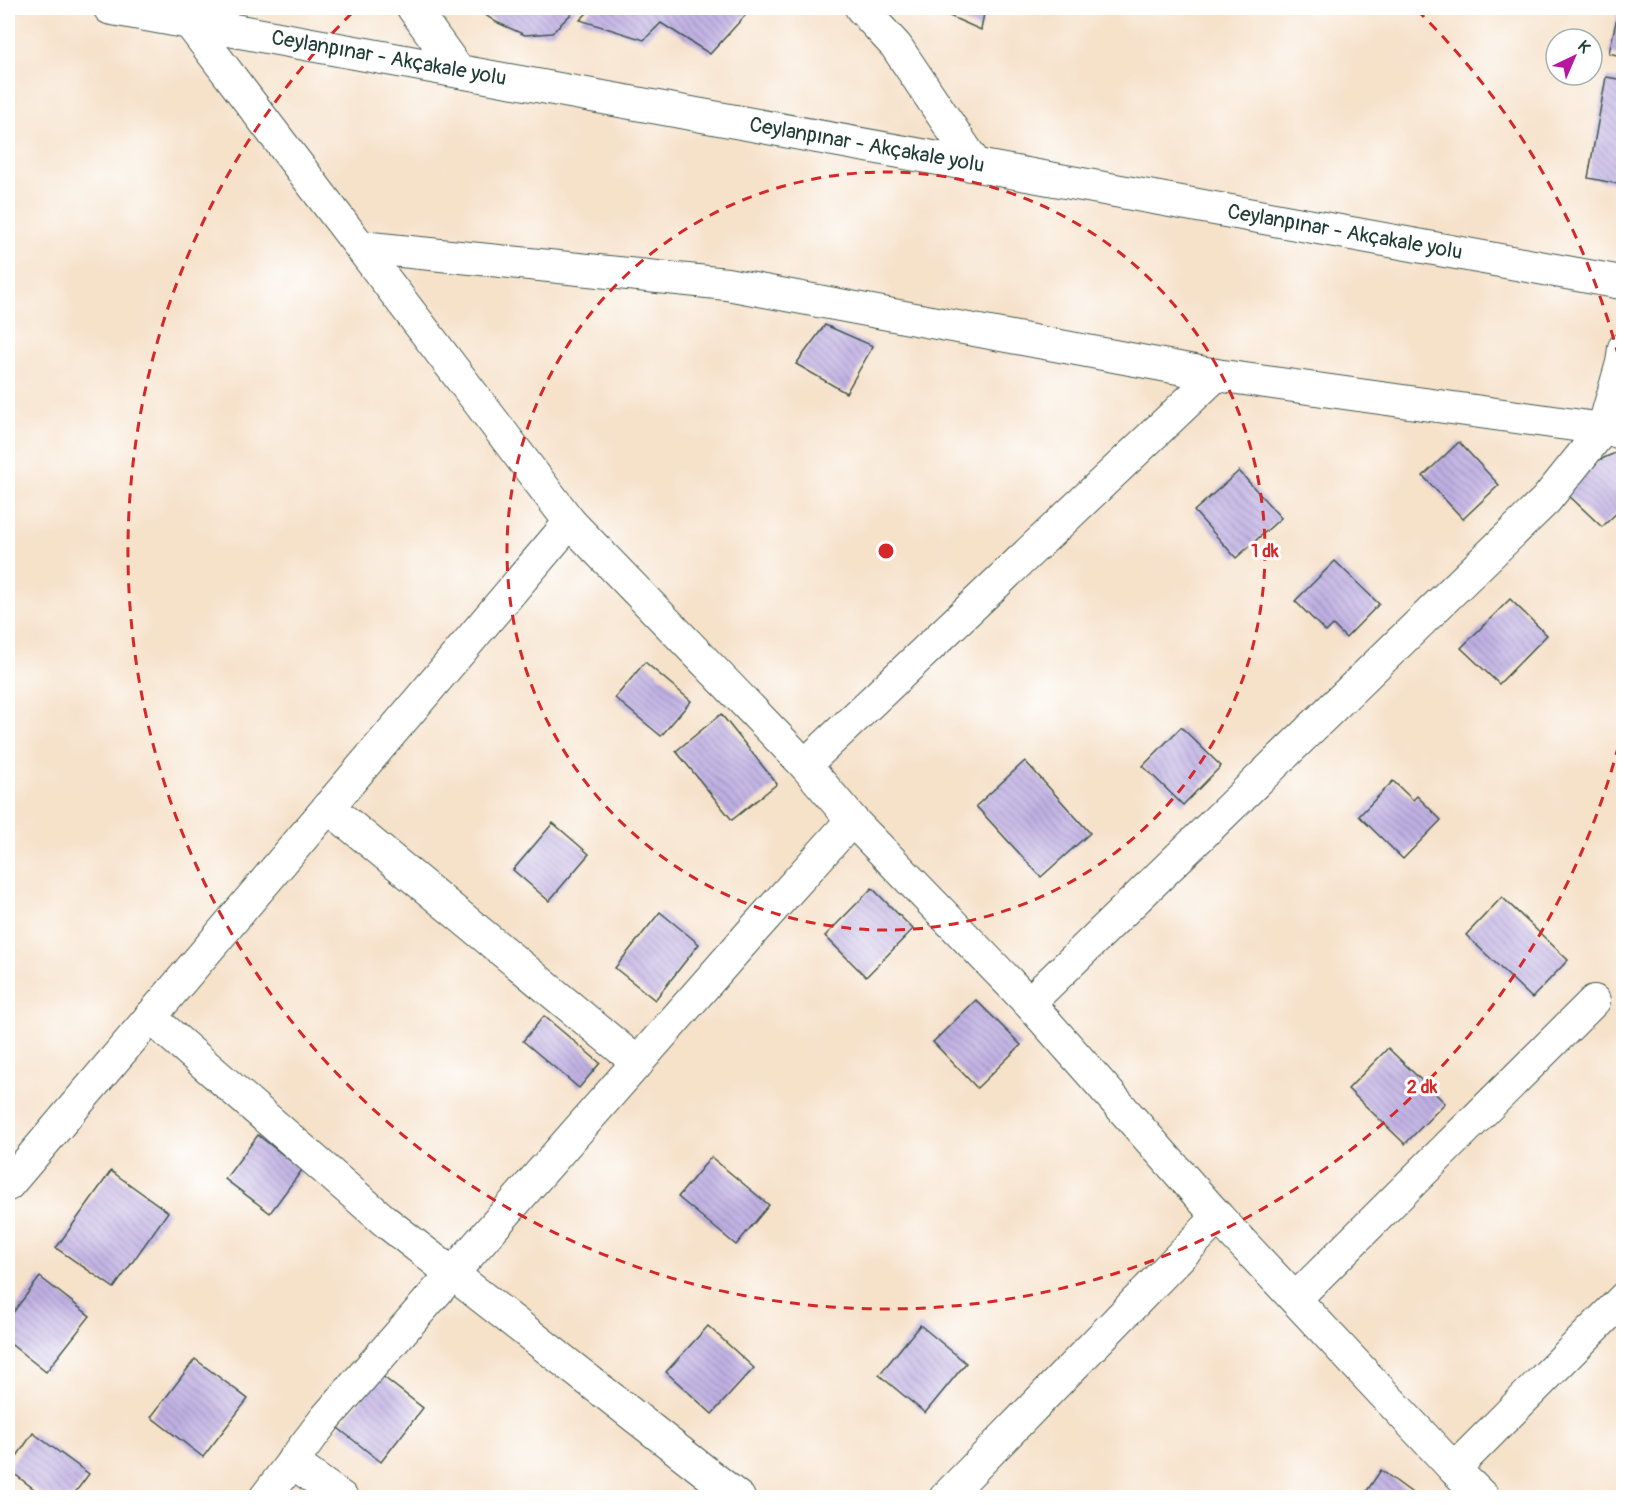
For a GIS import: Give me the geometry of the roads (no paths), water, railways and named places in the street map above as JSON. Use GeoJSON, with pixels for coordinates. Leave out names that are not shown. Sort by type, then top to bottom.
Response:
{"type":"FeatureCollection","features":[{"type":"Feature","properties":{"kind":"main road","name":"Ceylanpınar - Akçakale yolu"},"geometry":{"type":"LineString","coordinates":[[110,8],[1623,283]]}},
{"type":"Feature","properties":{"kind":"street"},"geometry":{"type":"LineString","coordinates":[[413,8],[458,70]]}},
{"type":"Feature","properties":{"kind":"street"},"geometry":{"type":"LineString","coordinates":[[874,14],[976,165]]}},
{"type":"Feature","properties":{"kind":"street"},"geometry":{"type":"LineString","coordinates":[[188,21],[570,522],[805,765],[852,820],[1029,1003],[1218,1217],[1454,1469],[1484,1497]]}},
{"type":"Feature","properties":{"kind":"street"},"geometry":{"type":"LineString","coordinates":[[361,247],[727,284],[1216,375],[1613,431]]}},
{"type":"Feature","properties":{"kind":"street"},"geometry":{"type":"LineString","coordinates":[[1029,1003],[1546,500],[1613,431],[1623,348]]}},
{"type":"Feature","properties":{"kind":"street"},"geometry":{"type":"LineString","coordinates":[[805,765],[1216,375]]}},
{"type":"Feature","properties":{"kind":"street"},"geometry":{"type":"LineString","coordinates":[[8,1185],[570,522]]}},
{"type":"Feature","properties":{"kind":"street"},"geometry":{"type":"LineString","coordinates":[[328,807],[638,1063]]}},
{"type":"Feature","properties":{"kind":"street"},"geometry":{"type":"LineString","coordinates":[[266,1497],[325,1419],[852,820]]}},
{"type":"Feature","properties":{"kind":"street"},"geometry":{"type":"LineString","coordinates":[[1295,1299],[1594,1001]]}},
{"type":"Feature","properties":{"kind":"street"},"geometry":{"type":"LineString","coordinates":[[150,1017],[386,1222],[740,1497]]}},
{"type":"Feature","properties":{"kind":"street"},"geometry":{"type":"LineString","coordinates":[[945,1497],[1218,1217]]}},
{"type":"Feature","properties":{"kind":"street"},"geometry":{"type":"LineString","coordinates":[[1454,1469],[1623,1298]]}},
{"type":"Feature","properties":{"kind":"street"},"geometry":{"type":"LineString","coordinates":[[292,1462],[342,1497]]}}]}
